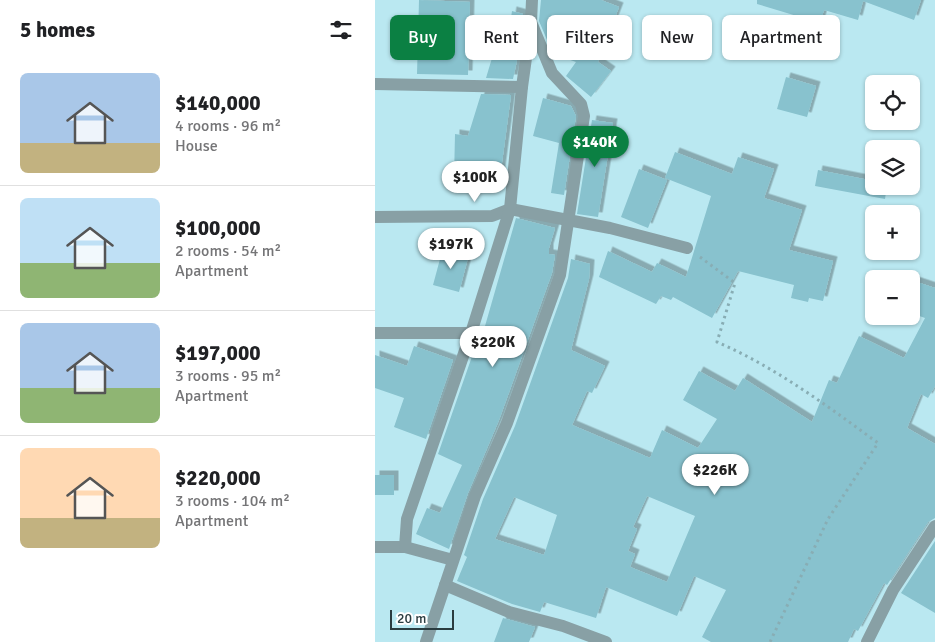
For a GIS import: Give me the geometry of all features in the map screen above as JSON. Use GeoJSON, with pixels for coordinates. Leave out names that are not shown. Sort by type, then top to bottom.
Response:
{"type":"FeatureCollection","features":[{"type":"Feature","properties":{"kind":"street"},"geometry":{"type":"LineString","coordinates":[[531,15],[532,0]]}},
{"type":"Feature","properties":{"kind":"street"},"geometry":{"type":"LineString","coordinates":[[426,642],[475,496],[507,423],[560,275],[570,220],[584,116],[581,104],[552,73],[537,37]]}},
{"type":"Feature","properties":{"kind":"street"},"geometry":{"type":"LineString","coordinates":[[405,547],[407,520],[471,333],[509,209],[526,60]]}},
{"type":"Feature","properties":{"kind":"street"},"geometry":{"type":"LineString","coordinates":[[375,84],[522,87]]}},
{"type":"Feature","properties":{"kind":"street"},"geometry":{"type":"LineString","coordinates":[[375,216],[492,216],[509,209],[570,220],[687,248]]}},
{"type":"Feature","properties":{"kind":"street"},"geometry":{"type":"LineString","coordinates":[[375,333],[471,333]]}},
{"type":"Feature","properties":{"kind":"street"},"geometry":{"type":"LineString","coordinates":[[867,642],[893,590],[935,526]]}},
{"type":"Feature","properties":{"kind":"street"},"geometry":{"type":"LineString","coordinates":[[375,547],[405,547],[453,560]]}},
{"type":"Feature","properties":{"kind":"street"},"geometry":{"type":"LineString","coordinates":[[445,585],[509,612],[563,626],[606,642]]}},
{"type":"Feature","properties":{"kind":"path"},"geometry":{"type":"LineString","coordinates":[[687,248],[735,283],[717,342],[750,356],[825,404],[878,443],[828,519],[770,642]]}},
{"type":"Feature","properties":{"kind":"building"},"geometry":{"type":"Polygon","coordinates":[[[419,0],[470,2],[470,15],[465,15],[465,60],[468,60],[468,75],[417,74],[417,60],[455,60],[455,15],[419,15],[419,0]]]}},
{"type":"Feature","properties":{"kind":"building"},"geometry":{"type":"Polygon","coordinates":[[[541,0],[601,0],[619,7],[616,15],[547,15],[547,40],[539,21],[541,0]]]}},
{"type":"Feature","properties":{"kind":"building"},"geometry":{"type":"Polygon","coordinates":[[[757,0],[921,0],[914,20],[863,1],[858,20],[824,10],[822,15],[793,15],[757,4],[757,0]]]}},
{"type":"Feature","properties":{"kind":"building"},"geometry":{"type":"Polygon","coordinates":[[[512,11],[523,14],[523,15],[511,15],[512,11]]]}},
{"type":"Feature","properties":{"kind":"building"},"geometry":{"type":"Polygon","coordinates":[[[491,60],[517,60],[513,79],[486,78],[491,60]]]}},
{"type":"Feature","properties":{"kind":"building"},"geometry":{"type":"Polygon","coordinates":[[[570,60],[599,60],[598,62],[611,71],[591,97],[566,76],[576,62],[570,60]]]}},
{"type":"Feature","properties":{"kind":"building"},"geometry":{"type":"Polygon","coordinates":[[[786,77],[816,86],[807,117],[777,109],[786,77]]]}},
{"type":"Feature","properties":{"kind":"building"},"geometry":{"type":"Polygon","coordinates":[[[481,94],[511,95],[499,185],[454,178],[455,134],[468,136],[481,94]]]}},
{"type":"Feature","properties":{"kind":"building"},"geometry":{"type":"Polygon","coordinates":[[[543,98],[571,106],[576,116],[564,195],[551,193],[559,143],[533,136],[543,98]]]}},
{"type":"Feature","properties":{"kind":"building"},"geometry":{"type":"Polygon","coordinates":[[[592,120],[613,123],[598,217],[577,214],[592,120]]]}},
{"type":"Feature","properties":{"kind":"building"},"geometry":{"type":"Polygon","coordinates":[[[675,152],[732,174],[738,157],[774,169],[764,198],[802,210],[789,250],[833,261],[823,301],[809,298],[808,302],[791,298],[794,285],[738,271],[712,318],[673,297],[671,300],[661,296],[656,304],[599,277],[608,251],[652,272],[657,263],[686,277],[711,196],[665,178],[675,152]]]}},
{"type":"Feature","properties":{"kind":"building"},"geometry":{"type":"Polygon","coordinates":[[[639,169],[667,180],[648,228],[621,217],[639,169]]]}},
{"type":"Feature","properties":{"kind":"building"},"geometry":{"type":"Polygon","coordinates":[[[818,170],[865,179],[865,195],[886,195],[885,199],[815,186],[818,170]]]}},
{"type":"Feature","properties":{"kind":"building"},"geometry":{"type":"Polygon","coordinates":[[[516,218],[555,228],[549,248],[549,254],[555,255],[552,273],[499,420],[468,493],[449,549],[416,534],[427,508],[440,513],[462,465],[438,454],[478,339],[481,340],[516,218]]]}},
{"type":"Feature","properties":{"kind":"building"},"geometry":{"type":"Polygon","coordinates":[[[443,248],[469,254],[459,292],[433,285],[443,248]]]}},
{"type":"Feature","properties":{"kind":"building"},"geometry":{"type":"Polygon","coordinates":[[[571,259],[590,264],[589,279],[571,350],[605,366],[592,393],[587,391],[572,425],[650,458],[662,430],[698,448],[717,419],[683,400],[699,371],[735,391],[743,378],[812,422],[829,380],[837,383],[859,336],[904,358],[925,318],[920,316],[920,283],[935,288],[935,386],[928,398],[921,394],[907,428],[935,444],[935,518],[928,522],[887,585],[884,583],[858,631],[854,629],[848,642],[711,642],[702,637],[726,590],[694,576],[677,616],[606,587],[596,618],[544,602],[540,612],[512,604],[457,581],[467,557],[464,555],[483,499],[515,426],[568,278],[571,259]],[[647,496],[633,527],[637,529],[628,551],[635,554],[630,567],[667,582],[695,516],[647,496]],[[514,497],[495,539],[544,555],[557,515],[514,497]]]}},
{"type":"Feature","properties":{"kind":"building"},"geometry":{"type":"Polygon","coordinates":[[[414,346],[453,360],[426,439],[394,427],[404,398],[375,388],[375,355],[407,366],[414,346]]]}},
{"type":"Feature","properties":{"kind":"building"},"geometry":{"type":"Polygon","coordinates":[[[375,475],[394,475],[394,495],[375,495],[375,475]]]}},
{"type":"Feature","properties":{"kind":"building"},"geometry":{"type":"Polygon","coordinates":[[[935,541],[935,613],[901,593],[935,541]]]}},
{"type":"Feature","properties":{"kind":"building"},"geometry":{"type":"Polygon","coordinates":[[[503,618],[535,627],[529,642],[494,642],[503,618]]]}}]}
